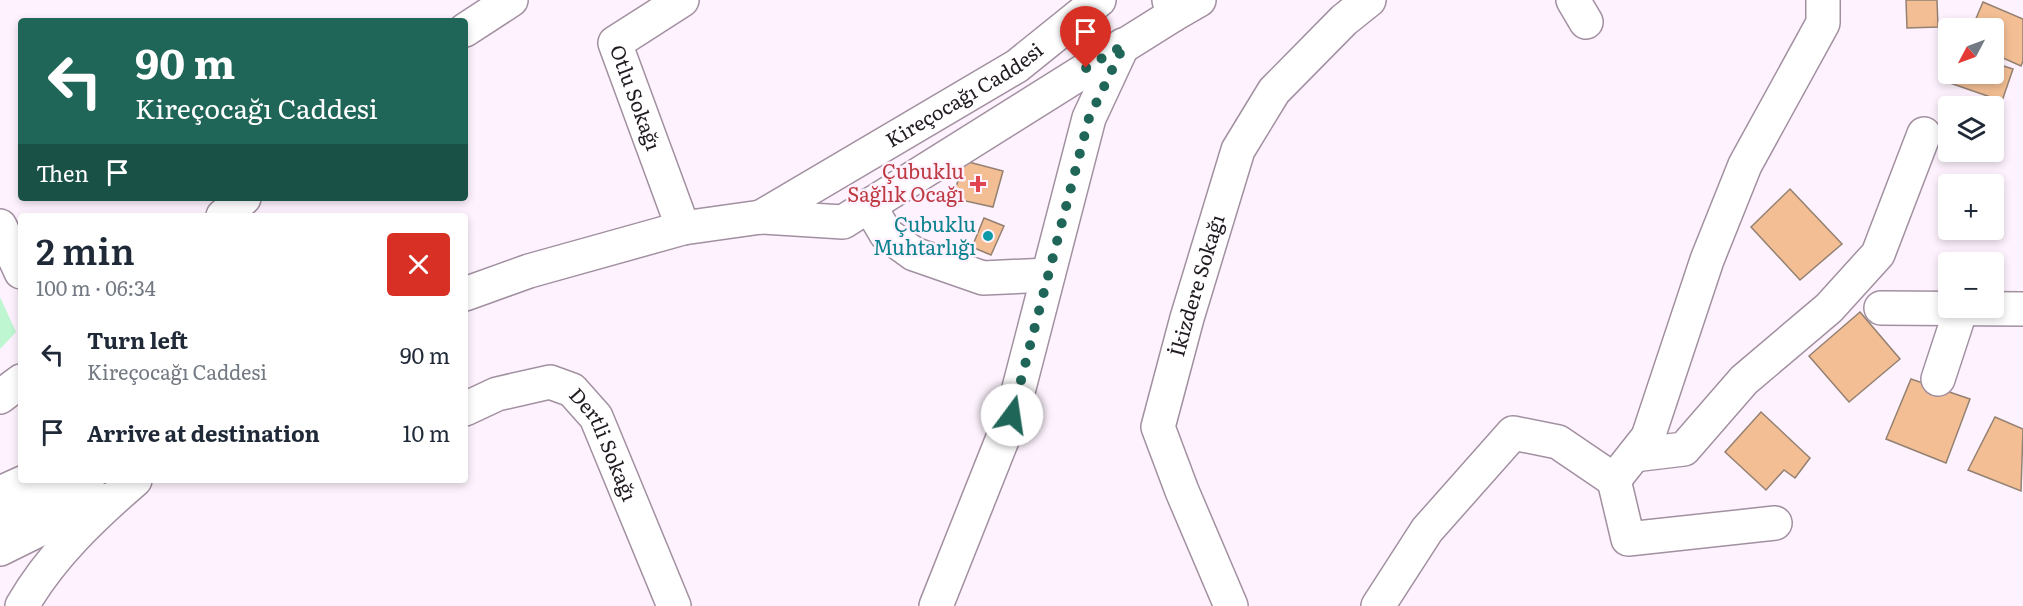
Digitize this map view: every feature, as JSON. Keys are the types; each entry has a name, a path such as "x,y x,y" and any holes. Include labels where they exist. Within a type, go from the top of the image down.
{"street":[{"path":"468,28 510,0"},
{"name":"Otlu Sokağı","path":"682,0 615,44 683,228"},
{"name":"Kireçocağı Caddesi","path":"761,217 1017,66 1099,0"},
{"name":"İkizdere Sokağı","path":"1231,606 1182,491 1158,427 1187,318 1238,150 1274,91 1344,20 1369,0"},
{"path":"1614,480 1648,437 1707,260 1745,165 1823,23 1823,0"},
{"name":"Kireçocağı Caddesi","path":"468,293 529,271 683,228 761,217 843,222 1124,45 1180,5"},
{"path":"936,606 1012,415 1089,118 1124,45"},
{"path":"1634,455 1684,449 1744,380 1829,308 1878,254 1924,134"},
{"path":"226,213 240,201"},
{"path":"869,205 886,234 914,254 983,278 1048,275"},
{"path":"0,226 18,265"},
{"path":"1881,308 1938,309"},
{"path":"2004,309 2023,309"},
{"path":"1938,379 1958,318"},
{"name":"Dertli Sokağı","path":"468,408 497,394 550,382 572,390 596,417 674,606"},
{"path":"0,397 18,383"},
{"path":"1378,606 1427,530 1513,433 1558,442 1614,480 1628,539 1775,523"},
{"path":"0,493 22,483"},
{"path":"0,524 77,483"},
{"path":"0,549 79,510 120,483"},
{"path":"22,606 30,592 90,519 132,483"}],"green space":[{"path":"0,297 16,332 0,349"}],"building":[{"path":"1906,0 1937,0 1938,27 1907,28"},
{"path":"1983,2 2023,19 2021,66 2004,58 2004,18 1976,18"},
{"path":"2004,66 2013,69 2004,96 1988,96 1953,84 2004,84"},
{"name":"Çubuklu Sağlık Ocağı","path":"965,161 1003,171 993,207 952,198"},
{"path":"1790,189 1842,244 1800,280 1751,227"},
{"name":"Çubuklu Muhtarlığı","path":"984,218 1004,226 991,255 972,247"},
{"path":"1860,312 1900,359 1849,402 1809,356"},
{"path":"1911,379 1970,399 1946,463 1886,439"},
{"path":"1761,412 1810,458 1795,478 1784,470 1766,490 1725,452"},
{"path":"1995,417 2023,429 2021,491 1968,470"}],"place":[{"name":"Çubuklu Sağlık Ocağı","path":"978,184"},
{"name":"Çubuklu Muhtarlığı","path":"988,236"}],"route":[{"path":"1012,415 1089,118 1124,45 1086,68"}]}
